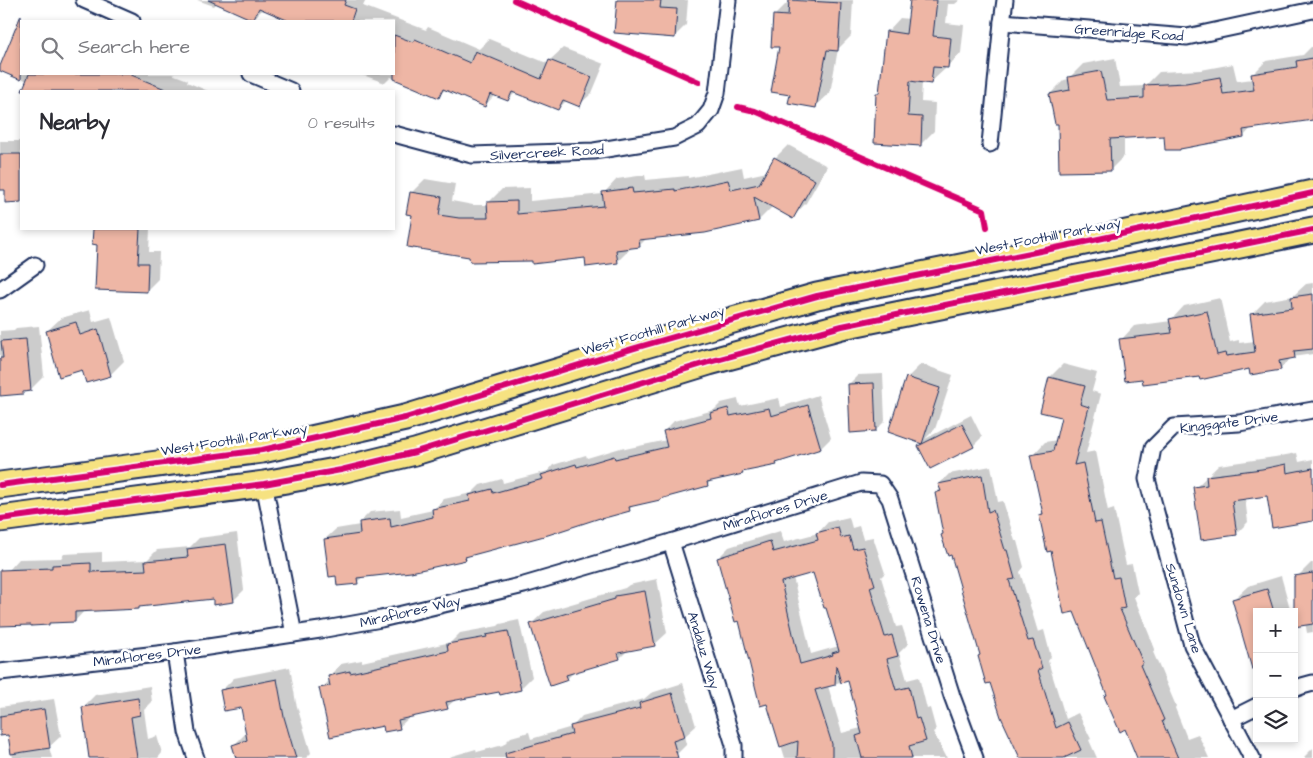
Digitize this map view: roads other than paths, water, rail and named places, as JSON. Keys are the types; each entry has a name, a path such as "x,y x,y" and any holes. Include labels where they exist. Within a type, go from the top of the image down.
{"main road":[{"name":"West Foothill Parkway","path":"0,485 262,450 395,420 817,296 1313,193"},
{"path":"0,519 264,484 341,470 415,452 709,362 842,326 1313,230"}],"street":[{"path":"84,0 130,20"},
{"name":"Silvercreek Road","path":"395,134 472,155 594,151 674,138 698,126 711,110 716,93 728,0"},
{"path":"990,144 1005,0"},
{"name":"Greenridge Road","path":"1002,22 1187,37 1313,10"},
{"path":"253,75 289,90"},
{"path":"0,290 35,264"},
{"name":"Kingsgate Drive","path":"1152,448 1174,427 1239,422 1313,410"},
{"name":"Sundown Lane","path":"1152,448 1147,479 1192,645 1252,758"},
{"name":"Miraflores Drive","path":"671,542 861,483 880,484"},
{"path":"264,484 294,634"},
{"name":"Rowena Drive","path":"880,484 890,499 952,696 975,758"},
{"name":"Miraflores Way","path":"294,634 381,619 524,585 671,542"},
{"name":"Andaluz Way","path":"671,542 734,746 734,758"},
{"name":"Miraflores Drive","path":"0,672 175,652 294,634"},
{"path":"175,652 187,732 196,758"},
{"path":"1298,688 1313,683"},
{"path":"1230,718 1253,708"}]}
